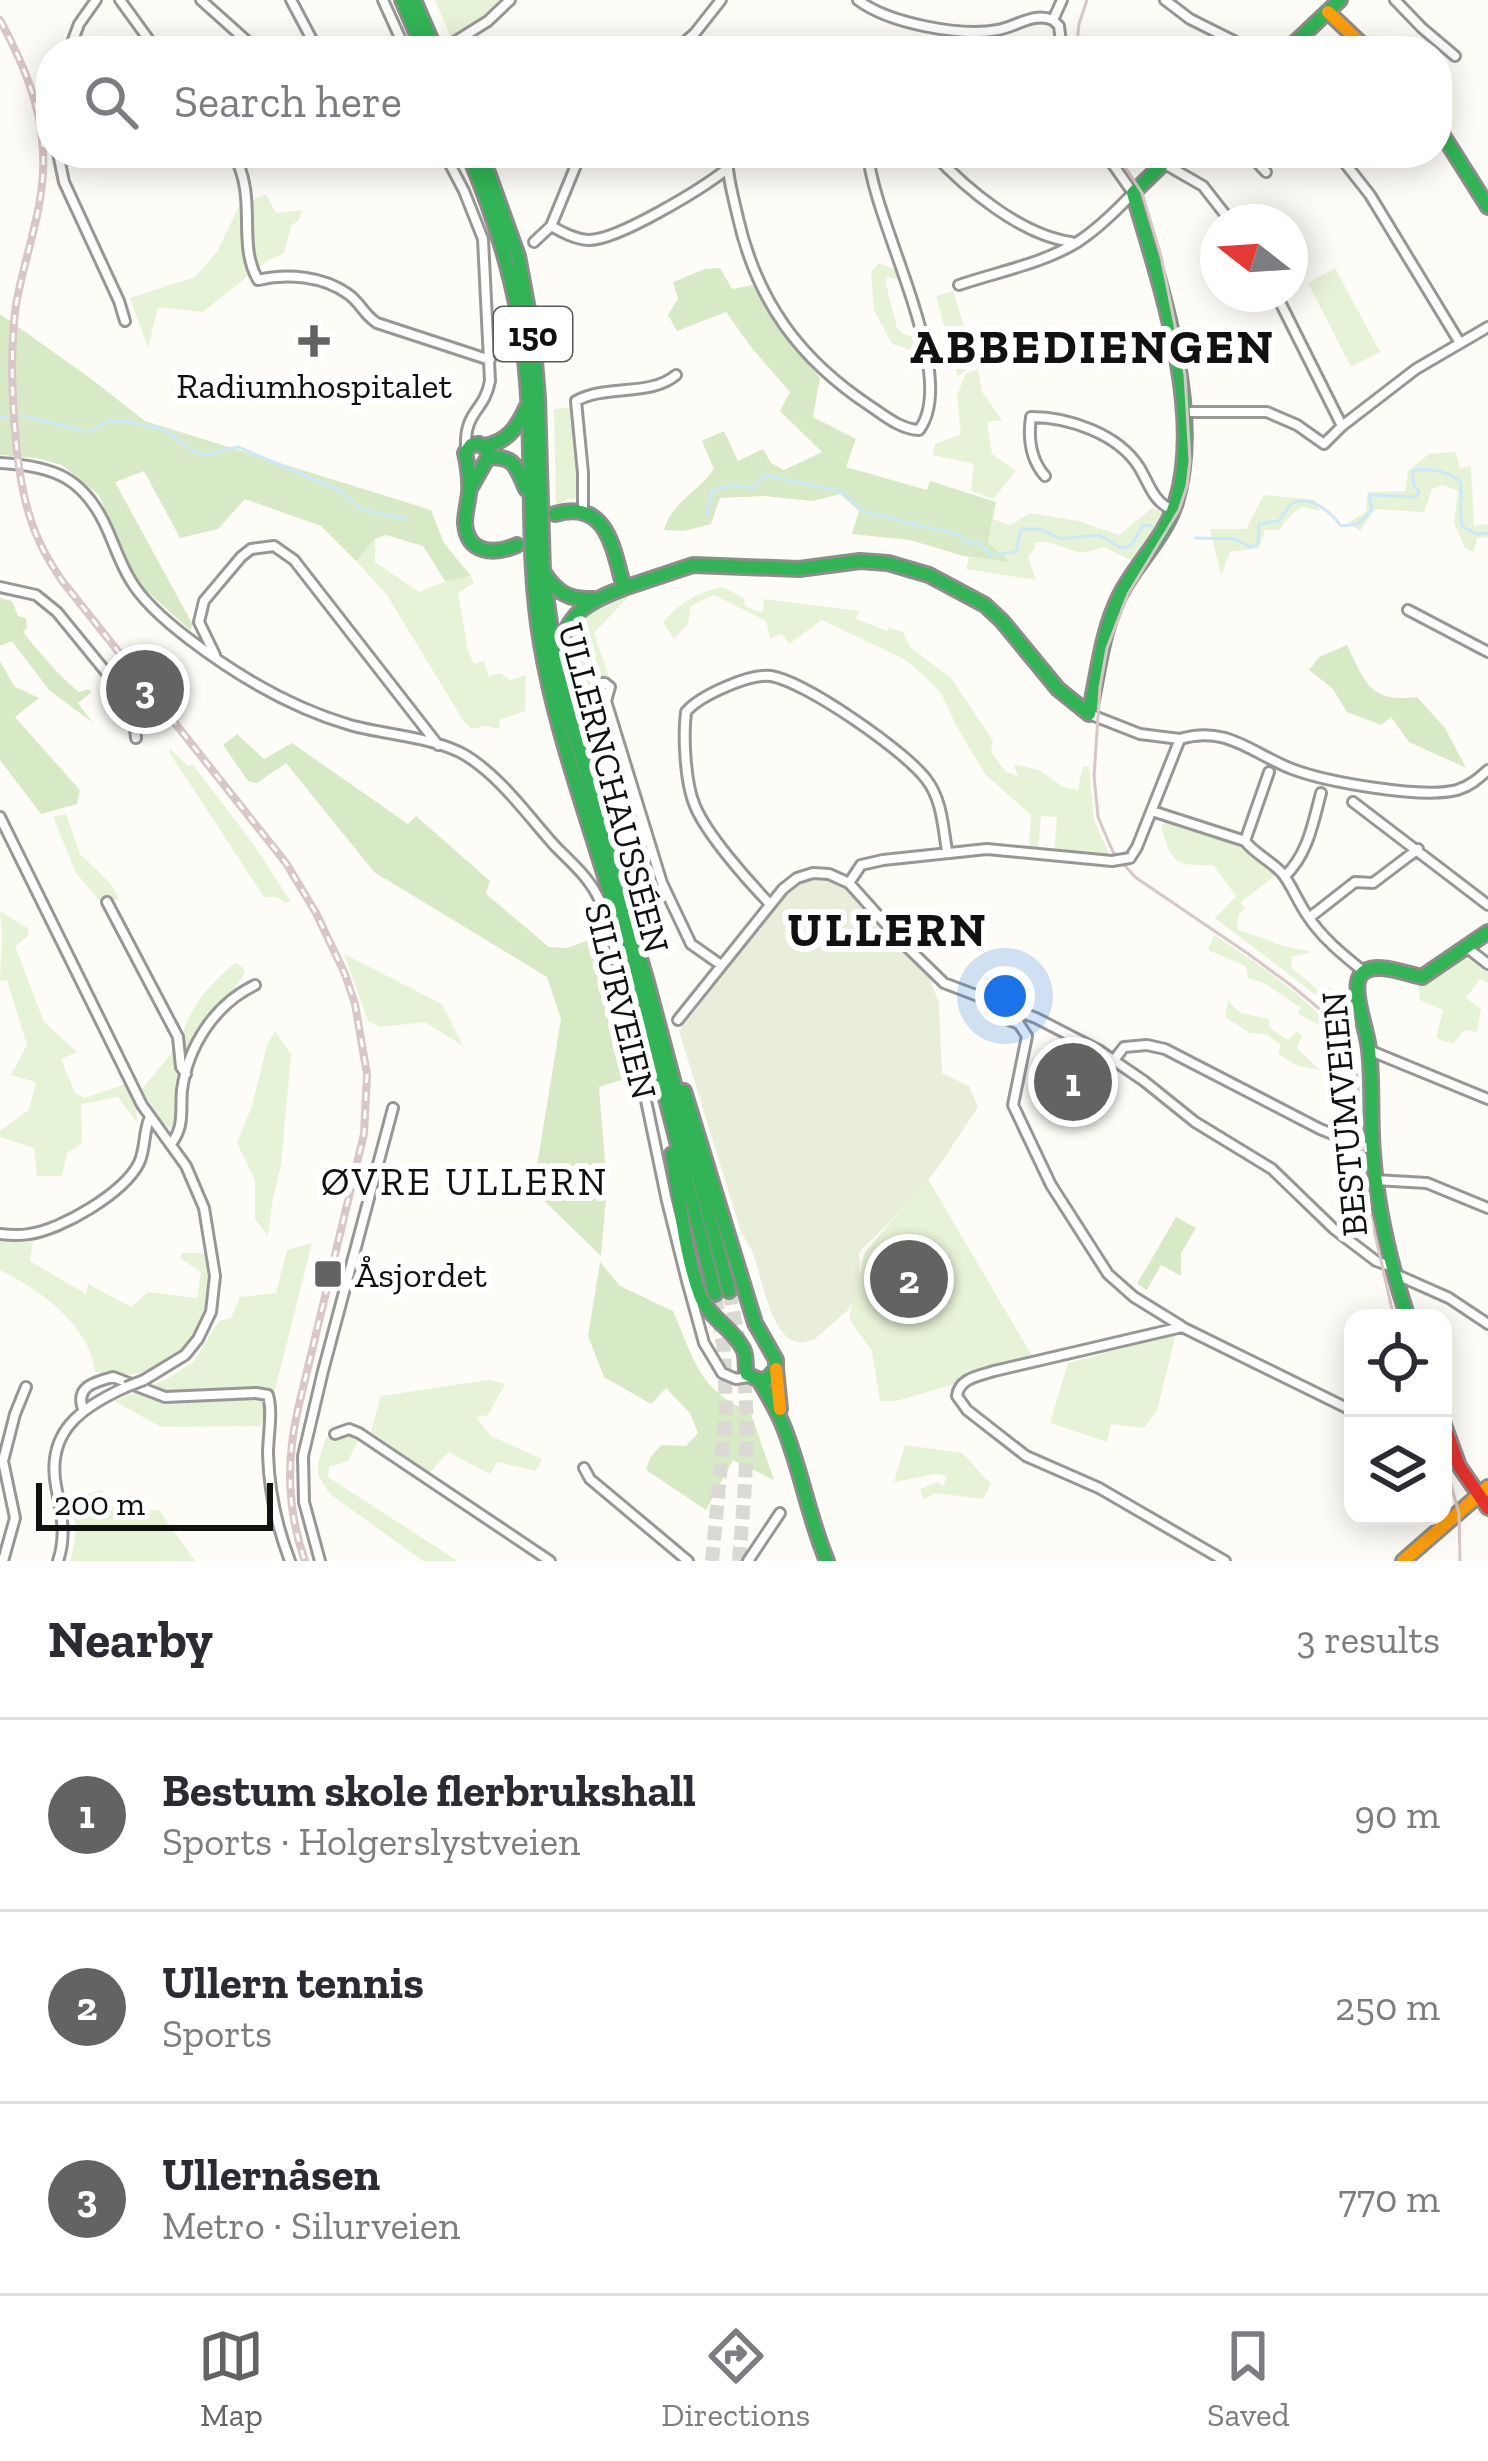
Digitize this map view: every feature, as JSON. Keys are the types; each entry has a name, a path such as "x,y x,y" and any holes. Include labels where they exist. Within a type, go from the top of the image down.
{"main road":[{"path":"402,0 418,36"},
{"path":"414,0 433,36"},
{"path":"1303,36 1340,0"},
{"path":"1328,13 1353,36"},
{"path":"1452,150 1488,207"},
{"name":"ULLERNCHAUSSÉEN","path":"476,168 507,256 520,323 537,617 548,683 722,1293 652,1001 554,661 542,570 539,409 532,327 518,256 487,168"},
{"path":"542,570 554,589 580,600 700,564 799,569 860,561 908,569 949,584 985,605 1058,689 1090,714 1101,646 1118,601 1173,510 1184,474 1185,443 1172,338 1133,193 1159,168"},
{"name":"150","path":"517,545 496,553 475,545 466,528 477,455 508,437 527,403"},
{"path":"477,455 514,462 529,500"},
{"path":"555,514 570,508 596,517 624,588"},
{"path":"554,661 568,620 593,599"},
{"name":"BESTUMVEIEN","path":"1405,1309 1392,1270 1375,1180 1369,1051 1357,987 1363,971 1379,968 1422,977 1488,932"},
{"path":"652,1001 755,1324 776,1360 782,1422 820,1526 825,1554"},
{"path":"664,1094 677,1193 696,1284 707,1310 736,1338 739,1362 782,1422"},
{"path":"739,1362 754,1349 768,1349"},
{"path":"754,1379 771,1376 776,1369"},
{"path":"1452,1448 1456,1460 1484,1491 1488,1508"},
{"path":"1452,1512 1484,1491"},
{"path":"1403,1561 1437,1525"}],"street":[{"path":"75,36 96,0"},
{"path":"120,0 146,36"},
{"path":"201,0 241,36"},
{"path":"291,0 310,36"},
{"path":"383,0 399,36"},
{"path":"463,36 510,0"},
{"path":"691,36 722,0"},
{"path":"858,0 880,13 962,32 996,30 1038,16 1053,20 1060,36"},
{"path":"1053,20 1062,0"},
{"path":"1165,0 1224,36"},
{"path":"1395,0 1431,36"},
{"path":"61,168 124,321"},
{"path":"240,168 246,182 249,256 258,280 292,275 336,287 377,322 490,360"},
{"path":"453,168 482,233 490,360 488,393 468,424 477,455"},
{"path":"534,242 551,226 575,168"},
{"path":"551,226 575,238 603,238 707,185 727,169 746,252 762,290 788,331 839,386 901,427 919,430 931,397 920,320 880,207 871,168"},
{"path":"947,168 1027,227 1057,240 1078,242"},
{"path":"959,285 1078,242 1133,193 1116,168"},
{"path":"1181,168 1217,204"},
{"path":"1262,168 1266,172"},
{"path":"1352,168 1461,343"},
{"path":"1285,312 1342,425"},
{"path":"1181,412 1267,412 1298,424 1324,444 1416,369 1488,328"},
{"path":"583,509 576,400 589,394 664,385 676,375"},
{"path":"1045,476 1033,457 1031,417 1061,419 1117,445 1133,458 1160,505 1173,510"},
{"name":"SILURVEIEN","path":"0,464 44,468 82,490 98,508 139,592 178,631 219,661 312,711 466,756 504,789 586,879 604,908 672,1221 700,1334 716,1362"},
{"path":"219,661 201,628 204,601 241,556 250,549 274,546 294,560 440,746"},
{"path":"0,587 36,595 56,612 128,699 136,738"},
{"path":"1408,610 1488,652"},
{"path":"770,904 701,819 690,791 686,712 700,700 751,677 767,675 802,687 845,712 923,775 940,808 947,851"},
{"path":"606,701 662,884 692,944 721,965"},
{"path":"1090,714 1140,734 1180,739 1222,735 1300,772 1385,788 1453,791 1488,770"},
{"path":"849,883 861,865 947,851 987,848 1112,861 1130,858 1180,739"},
{"path":"1244,841 1269,772"},
{"path":"1285,876 1305,848 1322,793"},
{"path":"1353,802 1488,905"},
{"path":"1152,811 1244,841 1285,876 1319,931 1363,971"},
{"path":"0,817 150,1117 192,1178 204,1208 215,1276 208,1321 193,1346 176,1362 82,1409 64,1433 54,1468 64,1532 58,1561"},
{"path":"1309,918 1355,883 1373,883 1418,849"},
{"path":"678,1020 770,904 797,878 829,874 849,883 944,983 1062,1030 1114,1060 1195,1122 1272,1169 1334,1229 1377,1262 1449,1298 1488,1324"},
{"path":"107,902 178,1037 186,1074"},
{"path":"1466,947 1488,964"},
{"path":"171,1144 182,1124 186,1074 202,1034 227,1002 255,986"},
{"path":"998,1004 999,1016 1019,1024 1027,1036 1013,1105 1051,1185 1111,1277 1182,1327 1344,1407"},
{"path":"1114,1060 1124,1047 1165,1049 1320,1130 1372,1150"},
{"path":"1369,1051 1488,1099"},
{"path":"320,1561 304,1502 303,1456 393,1108"},
{"path":"0,1234 43,1231 111,1192 138,1164 150,1117"},
{"path":"1375,1180 1427,1183 1488,1208"},
{"path":"1182,1327 994,1371 968,1379 956,1392 967,1410 1026,1456 1099,1488 1225,1561"},
{"path":"739,1362 716,1362 731,1378 754,1379"},
{"path":"82,1409 80,1396 85,1388 116,1377 165,1397 266,1394 271,1403 268,1457 273,1498 290,1561"},
{"path":"3,1561 15,1519 3,1461 26,1387"},
{"path":"335,1434 349,1429 359,1432 550,1561"},
{"path":"584,1468 590,1479 688,1561"},
{"path":"748,1561 780,1513"}],"green space":[{"path":"435,0 507,0 492,23 475,36 450,36"},
{"path":"266,194 276,213 302,210 291,226 284,253 203,312 158,307 148,348 130,298 195,277 217,252 239,206"},
{"path":"879,263 898,271 903,280 886,277 886,284 897,328 915,338 917,352 892,344 874,310 871,272"},
{"path":"720,268 732,289 753,285 781,332 820,378 813,417 856,439 846,467 927,490 930,481 996,502 988,543 1010,562 964,556 910,540 852,534 859,511 840,494 813,501 720,498 711,524 664,530 673,512 714,469 702,441 724,431 738,461 763,449 771,463 784,470 822,452 780,411 790,392 726,312 677,331 668,315 678,299 673,282"},
{"path":"1335,268 1380,352 1351,367 1308,283"},
{"path":"953,291 975,361 958,377 936,296"},
{"path":"0,314 145,421 431,510 444,543 471,576 445,581 423,546 386,535 375,539 356,561 321,526 245,499 218,529 180,538 144,471 115,482 193,625 190,630 139,584 99,495 62,465 0,455"},
{"path":"978,369 982,392 1002,420 987,422 992,454 1016,471 993,499 971,491 974,464 933,455 935,444 961,434 957,396 965,374"},
{"path":"573,407 580,498 556,505 554,409"},
{"path":"1456,452 1460,468 1471,466 1474,526 1488,524 1488,537 1477,538 1474,552 1465,548 1454,523 1458,491 1443,485 1432,489 1424,512 1375,509 1360,531 1348,523 1366,512 1368,492 1405,491 1408,471 1429,454"},
{"path":"1264,495 1315,500 1320,511 1302,507 1279,530 1265,530 1259,548 1230,552 1221,575 1210,529 1246,529"},
{"path":"1152,508 1162,513 1161,522 1134,562 1104,547 1084,552 1041,542 1034,543 1028,557 1036,580 966,569 969,557 1008,561 988,543 993,519 1010,525 1030,513 1079,521 1119,535"},
{"path":"375,539 375,562 419,592 471,576 474,583 458,593 468,651 474,664 484,661 488,676 500,673 510,680 526,675 525,711 499,720 500,729 472,729 464,722 387,595 356,561"},
{"path":"723,587 744,598 745,606 762,613 764,599 859,611 856,619 903,632 910,647 951,678 993,741 991,752 1005,771 1018,777 1014,764 1039,770 1063,787 1078,790 1083,766 1089,767 1094,820 1110,856 1054,850 1057,817 1041,816 1038,849 1029,847 1031,815 985,774 941,693 904,659 822,620 789,644 782,634 770,638 766,621 714,595 691,606 688,624 674,639 663,622 690,599"},
{"path":"630,595 594,633 609,677 573,692 569,653 574,627 593,610"},
{"path":"0,598 12,601 18,616 26,618 23,632 56,671 79,692 92,692 78,703 93,723 49,690 12,641 0,646"},
{"path":"1347,645 1364,679 1379,693 1417,697 1445,728 1466,768 1409,742 1391,717 1381,725 1347,712 1332,688 1309,670 1319,657"},
{"path":"0,661 14,686 39,698 15,717 80,790 77,804 41,814 0,760"},
{"path":"237,734 264,759 292,743 408,824 416,816 490,881 486,894 549,947 567,948 595,938 613,1048 625,1079 599,1087 607,1187 601,1256 533,1190 561,1019 547,977 374,872 286,763 257,783 248,781 223,745"},
{"path":"170,749 197,770 291,902 264,897"},
{"path":"66,814 80,854 111,884 119,899 100,901 76,873 53,817"},
{"path":"1165,820 1235,840 1277,874 1241,902 1245,909 1239,914 1237,929 1312,952 1291,957 1292,968 1319,991 1330,987 1337,997 1334,1002 1356,1025 1353,1031 1330,1006 1215,918 1236,896 1213,865 1190,865 1172,856 1161,828"},
{"path":"814,879 849,890 878,928 929,977 939,1003 942,1073 969,1086 978,1107 937,1169 859,1253 860,1292 848,1310 816,1338 801,1342 789,1338 772,1312 741,1232 679,1031 789,892"},
{"path":"0,911 29,929 15,946 44,1022 77,1052 61,1059 75,1093 84,1098 126,1084 135,1105 138,1124 118,1097 83,1104 82,1143 67,1153 62,1176 37,1176 34,1148 0,1137 0,1131 29,1110 36,1082 11,1075 27,1045 7,980 0,981"},
{"path":"1214,935 1295,993 1338,1035 1298,1014 1301,1008 1264,983 1248,978 1246,966 1208,950"},
{"path":"1469,952 1488,967 1488,983 1480,979 1466,998 1481,1009 1477,1032 1464,1030 1453,1044 1436,1038 1443,1010 1420,1000 1418,985"},
{"path":"344,954 442,1004 463,1046 425,1022 380,1027 368,1021"},
{"path":"235,963 245,973 205,1022 189,1056 181,1040 189,1018 209,988"},
{"path":"1228,1001 1241,1013 1269,1019 1270,1028 1288,1040 1296,1032 1302,1035 1297,1048 1320,1070 1298,1066 1278,1054 1281,1045 1266,1034 1250,1033 1225,1017"},
{"path":"275,1031 291,1054 281,1165 268,1236 255,1219 255,1180 237,1143"},
{"path":"178,1045 180,1079 173,1128 169,1128 142,1089"},
{"path":"928,1179 1035,1361 896,1401 880,1401 872,1351 850,1314 865,1252"},
{"path":"1176,1217 1196,1228 1181,1253 1181,1276 1161,1265 1147,1290 1137,1284"},
{"path":"906,1231 949,1305 913,1326 869,1253"},
{"path":"0,1241 33,1241 30,1261 86,1294 88,1284 131,1307 148,1292 197,1298 201,1272 180,1258 182,1253 202,1253 209,1258 212,1276 206,1312 188,1342 160,1365 132,1374 95,1372 84,1339 61,1311 0,1270"},
{"path":"312,1243 276,1386 260,1426 161,1427 114,1401 167,1379 194,1361 219,1321 231,1318 240,1297 276,1293 287,1250"},
{"path":"600,1262 620,1286 673,1311 708,1383 750,1411 774,1480 733,1460 706,1510 646,1470 661,1445 686,1446 698,1433 690,1413 666,1388 651,1404 604,1377 588,1336"},
{"path":"1176,1334 1157,1411 1144,1428 1111,1424 1107,1442 1050,1423 1068,1363"},
{"path":"489,1380 505,1384 488,1415 476,1417 491,1436 542,1459 536,1471 497,1462 490,1474 448,1452 430,1473 371,1431 381,1396"},
{"path":"326,1437 360,1437 348,1461 329,1467 328,1477 458,1561 423,1561 330,1494 318,1475"},
{"path":"905,1445 962,1453 991,1484 983,1499 936,1493 923,1499 920,1489 938,1482 943,1486 947,1476 894,1482"},
{"path":"102,1490 104,1501 119,1511 159,1510 195,1561 71,1561 76,1530 71,1498"}],"waterway":[{"path":"0,417 25,416 84,431 106,422 126,421 163,429 206,455 238,447 337,489 362,510 408,519"},
{"path":"1195,538 1235,539 1250,547 1258,544 1259,524 1279,521 1300,501 1320,506 1341,526 1358,524 1372,510 1369,496 1416,497 1419,491 1412,473 1421,469 1460,481 1463,527 1488,533"},
{"path":"707,516 712,490 734,485 753,488 765,475 842,492 864,512 957,534 970,544 978,542 991,555 1016,552 1021,529 1040,529 1061,539 1099,535 1121,548 1131,546 1143,525 1152,526"}],"tunnel":[{"path":"729,1291 740,1347"},
{"path":"712,1561 726,1411 724,1351 715,1294"},
{"path":"739,1561 747,1441 743,1369"}],"tram line":[{"path":"1078,36 1087,0"},
{"path":"1126,168 1142,193 1161,256 1185,375 1190,461 1179,510 1128,594 1107,648 1094,776 1098,817 1113,852 1135,877 1292,986 1322,1011 1342,1037 1357,1076 1367,1199 1392,1309"},
{"path":"1452,1489 1459,1513 1460,1561"}],"railway":[{"path":"0,20 36,106"},
{"path":"43,168 16,305 12,353 16,441 33,526 63,582 286,863 316,913 355,1004 367,1074 364,1134 292,1448 292,1504 305,1561"}],"traffic: fast":[{"path":"402,0 418,36"},
{"path":"414,0 430,36"},
{"path":"1302,36 1340,0"},
{"path":"1452,150 1488,207"},
{"path":"474,168 499,236 520,322 529,414 533,579 547,678 641,1003 715,1294"},
{"path":"486,168 518,256 533,336 543,573 557,673 647,982 729,1291"},
{"path":"624,588 693,565 799,569 860,561 888,563 929,575 985,605 1058,689 1089,714 1113,611 1171,515 1183,466 1185,428 1175,346 1133,193 1159,168"},
{"path":"484,446 510,433 526,408"},
{"path":"488,457 487,449 479,444 465,453 467,533 483,549 517,545"},
{"path":"471,487 488,457 513,464 526,489"},
{"path":"555,514 573,511 597,521 611,543 624,588 580,612 566,629 556,656"},
{"path":"544,573 564,594 593,599"},
{"path":"1405,1309 1378,1195 1369,1050 1358,983 1372,969 1422,977 1488,932"},
{"path":"672,1154 686,1243 700,1295 742,1347 747,1374 767,1379 776,1369 776,1360 755,1323 684,1091"},
{"path":"759,1380 789,1440 827,1561"}],"traffic: slow":[{"path":"1328,12 1353,36"},
{"path":"776,1369 780,1409"},
{"path":"1403,1561 1488,1487"}],"traffic: jam":[{"path":"1452,1447 1459,1466 1488,1508"}],"place":[{"name":"Radiumhospitalet","path":"314,341"},
{"name":"Ullernåsen","path":"145,689"},
{"name":"Bestum skole flerbrukshall","path":"1073,1082"},
{"name":"Åsjordet","path":"328,1274"},
{"name":"Ullern tennis","path":"909,1279"}],"district":[{"name":"ABBEDIENGEN","path":"1093,346"},
{"name":"ULLERN","path":"888,929"},
{"name":"ØVRE ULLERN","path":"465,1181"}]}
